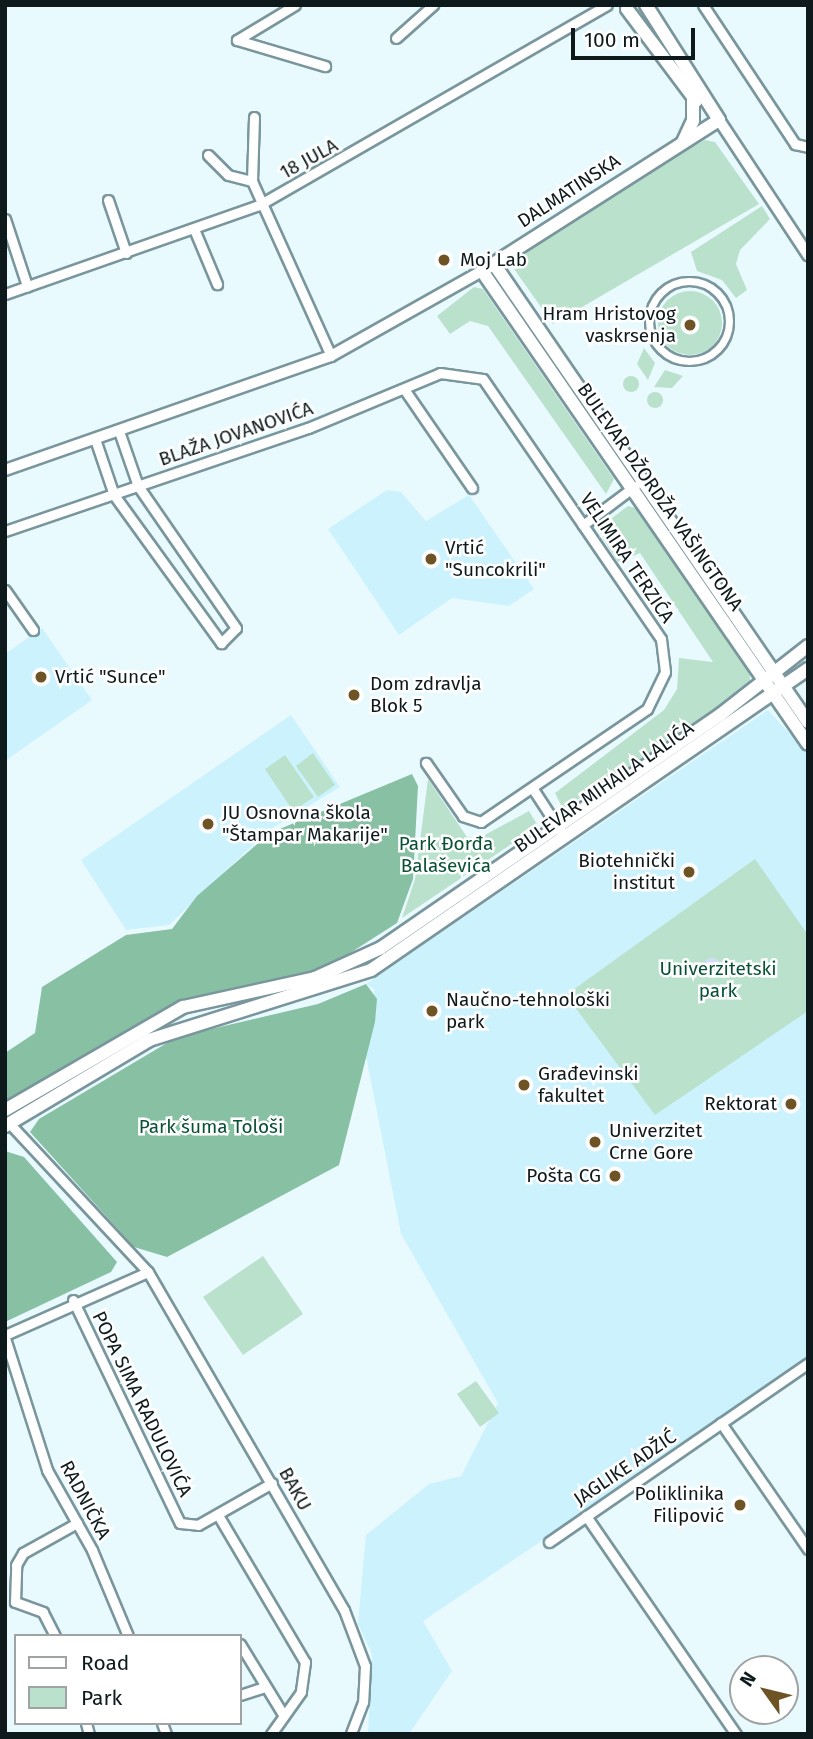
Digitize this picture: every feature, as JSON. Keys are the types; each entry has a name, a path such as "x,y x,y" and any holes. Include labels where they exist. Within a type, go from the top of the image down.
{"main road":[{"path":"646,5 719,126"},
{"path":"628,6 693,96 719,126"},
{"path":"681,145 693,121 693,96"},
{"name":"DALMATINSKA","path":"482,271 681,145 719,126"},
{"name":"BULEVAR DŽORDŽA VAŠINGTONA","path":"494,264 642,481 767,675"},
{"name":"BULEVAR DŽORDŽA VAŠINGTONA","path":"482,271 630,489 777,689 808,744"},
{"name":"BULEVAR MIHAILA LALIĆA","path":"5,1110 183,1007 315,978 364,958 720,715 767,675 808,646"},
{"name":"BULEVAR MIHAILA LALIĆA","path":"7,1123 149,1040 371,970 566,839 808,669"},
{"name":"BULEVAR DŽORDŽA VAŠINGTONA","path":"777,689 808,722"}],"street":[{"path":"295,5 236,40 325,66"},
{"path":"396,38 433,5"},
{"name":"18 JULA","path":"5,294 259,205 607,5"},
{"path":"703,5 795,144 808,147"},
{"path":"254,117 253,181 259,205 331,356"},
{"path":"719,126 807,251"},
{"path":"208,155 228,175 253,181"},
{"path":"108,200 126,253"},
{"path":"5,219 27,286"},
{"path":"194,229 218,284"},
{"name":"DALMATINSKA","path":"5,470 331,356 482,271"},
{"path":"688,282 713,290 729,321 719,348 696,361 667,354 650,324 657,298 688,282"},
{"name":"BLAŽA JOVANOVIĆA","path":"5,531 114,495 449,370 476,376"},
{"name":"VELIMIRA TERZIĆA","path":"426,763 470,821 490,818 647,709 663,681 661,639 511,414 476,376"},
{"path":"404,389 472,488"},
{"path":"95,439 114,495 221,643 236,628 138,486 119,431"},
{"path":"583,524 642,481"},
{"path":"5,590 33,630"},
{"path":"533,789 566,839"},
{"name":"BAKU","path":"7,1123 148,1272 271,1483 363,1649 365,1695 352,1734"},
{"path":"5,1336 73,1300 148,1272"},
{"name":"POPA SIMA RADULOVIĆA","path":"73,1300 180,1523 192,1527 218,1515 271,1483"},
{"name":"RADNIČKA","path":"5,1336 47,1470 77,1523 127,1634"},
{"name":"JAGLIKE ADŽIĆ","path":"549,1542 808,1363"},
{"path":"721,1423 808,1549"},
{"path":"218,1515 304,1662 301,1692 271,1734"},
{"path":"586,1516 736,1734"},
{"path":"54,1634 46,1614 15,1602 16,1565 23,1553 77,1523"},
{"path":"242,1652 262,1688 284,1716"},
{"path":"242,1694 262,1688"}],"shaded area":[{"name":"Vrtić \"Suncokrili\"","path":"387,490 401,492 426,521 469,495 534,589 509,606 452,598 399,635 328,529"},
{"name":"Vrtić \"Sunce\"","path":"42,628 92,700 5,761 5,654"},
{"name":"Univerzitet Crne Gore","path":"768,710 808,754 808,1361 423,1621 452,1671 409,1734 368,1734 372,1654 358,1624 366,1535 429,1484 461,1476 498,1403 401,1234 365,1051 375,1022 374,989 366,984"},
{"name":"JU Osnovna škola \"Štampar Makarije\"","path":"291,715 340,787 269,830 169,925 126,930 81,860"},
{"path":"709,958 715,958 720,966 718,972 709,974 704,969 704,963"}],"green space":[{"path":"705,140 715,142 759,204 553,324 514,269 515,261 616,188"},
{"path":"762,206 770,219 740,250 736,264 747,290 736,298 722,280 697,271 691,252"},
{"path":"474,287 483,289 614,479 606,494 488,326 470,321 450,334 437,316"},
{"path":"690,291 702,293 713,300 720,311 720,335 713,346 702,353 690,355 678,353 667,346 660,335 658,323 660,311 667,300 678,293"},
{"path":"644,348 655,363 648,380 637,364"},
{"path":"665,370 683,376 672,388 654,387"},
{"path":"631,376 637,378 637,390 631,392 625,390 623,384 625,378"},
{"path":"655,392 661,394 661,406 655,408 649,406 647,400 649,394"},
{"path":"628,506 639,509 750,669 750,680 744,693 563,809 555,793 664,710 677,689 679,658 713,662 640,553 618,562 603,539 600,527"},
{"path":"313,753 335,785 318,797 296,766"},
{"path":"285,755 314,797 293,811 265,769"},
{"path":"412,774 418,786 413,879 397,923 325,969 175,1008 14,1102 5,1098 5,1053 35,1033 42,987 126,935 172,929 197,896 270,833"},
{"name":"Park Đorđa Balaševića","path":"428,779 467,837 481,837 529,811 538,826 402,918 415,879"},
{"name":"Univerzitetski park","path":"755,859 808,935 808,1011 655,1115 566,995"},
{"name":"Park šuma Tološi","path":"366,984 377,999 375,1022 339,1165 167,1257 134,1247 30,1132 39,1119 177,1037 318,1004"},
{"path":"5,1151 24,1157 117,1262 111,1272 5,1322"},
{"path":"263,1256 303,1314 243,1355 203,1297"},
{"path":"476,1381 499,1413 480,1427 457,1394"}],"place":[{"name":"Moj Lab","path":"444,260"},
{"name":"Hram Hristovog vaskrsenja","path":"690,325"},
{"name":"Vrtić \"Suncokrili\"","path":"431,559"},
{"name":"Vrtić \"Sunce\"","path":"41,677"},
{"name":"Dom zdravlja Blok 5","path":"354,695"},
{"name":"JU Osnovna škola \"Štampar Makarije\"","path":"208,824"},
{"name":"Biotehnički institut","path":"689,872"},
{"name":"Naučno-tehnološki park","path":"432,1011"},
{"name":"Građevinski fakultet","path":"524,1085"},
{"name":"Rektorat","path":"791,1104"},
{"name":"Univerzitet Crne Gore","path":"595,1142"},
{"name":"Pošta CG","path":"615,1176"},
{"name":"Poliklinika Filipović","path":"740,1505"}]}
